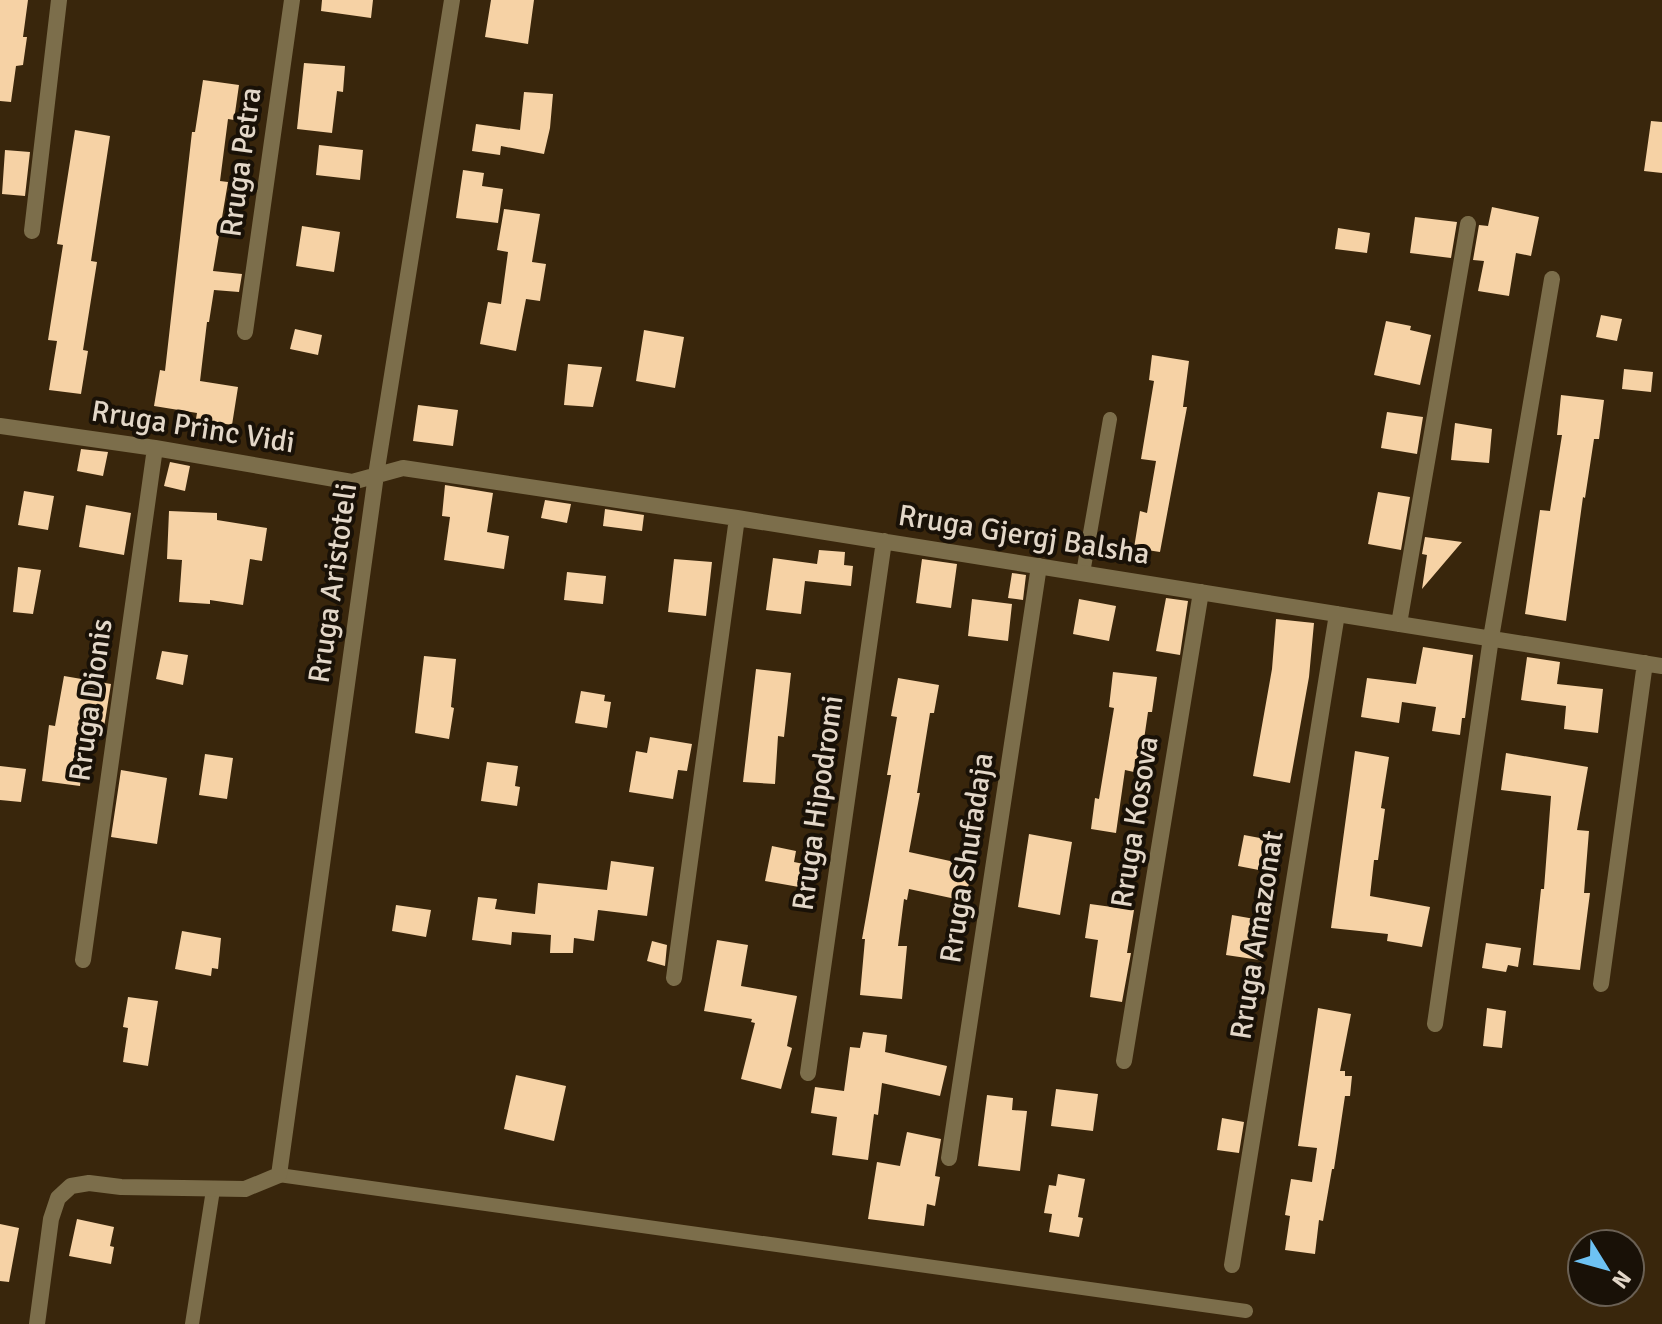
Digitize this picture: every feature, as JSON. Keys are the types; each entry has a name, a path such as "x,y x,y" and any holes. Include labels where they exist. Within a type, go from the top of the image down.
{"street":[{"path":"32,231 59,0"},
{"name":"Rruga Petra","path":"245,332 292,0"},
{"name":"Rruga Aristoteli","path":"279,1175 376,475 452,0"},
{"path":"1399,624 1468,224"},
{"path":"1435,1024 1491,638 1552,279"},
{"name":"Rruga Princ Vidi","path":"0,426 155,448 352,482 376,475"},
{"name":"Rruga Dionis","path":"83,960 155,448"},
{"name":"Rruga Gjergj Balsha","path":"376,475 403,468 1654,664"},
{"path":"674,978 737,518"},
{"name":"Rruga Hipodromi","path":"808,1073 884,541"},
{"name":"Rruga Shufadaja","path":"949,1158 1039,566"},
{"name":"Rruga Kosova","path":"1124,1061 1201,592"},
{"name":"Rruga Amazonat","path":"1232,1265 1337,614"},
{"path":"1601,984 1654,664"},
{"path":"37,1324 51,1219 58,1198 71,1186 89,1183 121,1187 245,1189 279,1175"}],"lane":[{"path":"1083,573 1110,419"},
{"path":"279,1175 1246,1311"},
{"path":"192,1324 213,1190"}],"building":[{"path":"0,0 28,0 23,65 16,66 11,102 0,101"},
{"path":"322,0 373,0 371,18 321,11"},
{"path":"491,0 534,0 528,44 485,37"},
{"path":"304,63 345,66 343,92 337,91 332,133 297,129"},
{"path":"203,80 239,85 234,120 228,119 220,181 228,182 213,271 242,274 239,292 214,290 200,381 238,387 232,425 196,419 197,413 154,406 160,370 165,371 192,132 195,132"},
{"path":"524,92 553,94 544,154 501,146 500,155 472,151 476,124 520,130"},
{"path":"1651,121 1662,122 1662,173 1644,171"},
{"path":"75,130 110,136 91,261 97,262 83,350 88,351 81,394 49,390 57,341 48,340 63,245 57,244"},
{"path":"319,145 363,150 360,180 316,175"},
{"path":"5,150 30,152 25,196 2,194"},
{"path":"463,170 484,173 482,186 503,189 498,223 456,218"},
{"path":"1492,207 1539,217 1531,256 1516,253 1509,296 1478,291 1484,261 1473,260 1479,225 1488,226"},
{"path":"504,209 540,214 532,262 546,264 540,301 526,299 516,351 480,344 488,302 501,304 508,252 497,250"},
{"path":"1415,217 1457,222 1451,258 1410,253"},
{"path":"302,226 340,232 334,272 296,266"},
{"path":"1338,228 1370,233 1367,253 1335,249"},
{"path":"1601,315 1622,319 1617,341 1596,337"},
{"path":"1386,321 1411,326 1410,330 1431,335 1420,385 1374,375"},
{"path":"295,329 322,335 318,355 290,349"},
{"path":"644,330 684,337 675,388 636,381"},
{"path":"1152,355 1189,361 1183,407 1187,407 1160,552 1134,548 1140,511 1147,513 1156,461 1141,459 1154,381 1149,380"},
{"path":"568,364 602,367 593,407 564,405"},
{"path":"1624,369 1653,372 1651,392 1622,389"},
{"path":"1561,395 1604,400 1599,439 1594,439 1583,497 1566,621 1525,614 1540,510 1550,511 1562,435 1557,435"},
{"path":"418,405 458,410 453,446 413,441"},
{"path":"1387,412 1423,417 1417,454 1381,448"},
{"path":"1455,423 1492,429 1489,463 1451,460"},
{"path":"81,449 108,452 103,476 77,471"},
{"path":"170,462 190,466 185,491 164,486"},
{"path":"445,485 493,493 487,532 509,536 504,569 444,560 450,517 442,516"},
{"path":"24,491 54,496 48,530 18,525"},
{"path":"1378,492 1410,497 1401,550 1368,544"},
{"path":"545,500 571,504 567,523 541,518"},
{"path":"86,505 131,513 124,555 79,547"},
{"path":"605,509 644,515 642,531 603,526"},
{"path":"169,511 217,513 217,520 267,528 262,561 250,559 243,605 210,600 210,604 179,602 182,560 167,559"},
{"path":"1425,537 1462,542 1422,589 1427,555 1422,554"},
{"path":"819,550 845,552 844,565 853,566 851,586 805,581 801,614 766,610 773,558 817,564"},
{"path":"674,559 712,562 706,616 668,612"},
{"path":"922,559 957,564 951,608 916,603"},
{"path":"18,567 41,570 33,614 13,612"},
{"path":"567,572 606,576 603,604 564,600"},
{"path":"1012,573 1026,575 1023,600 1008,598"},
{"path":"1166,598 1188,601 1180,655 1156,651"},
{"path":"972,599 1012,604 1008,641 968,636"},
{"path":"1079,599 1116,606 1109,641 1073,634"},
{"path":"1276,619 1314,623 1309,677 1290,783 1253,776 1272,669"},
{"path":"1423,647 1473,655 1460,735 1432,731 1436,707 1402,702 1399,723 1361,717 1367,678 1416,684"},
{"path":"162,651 188,655 183,685 156,679"},
{"path":"424,656 456,659 449,739 415,733"},
{"path":"1527,657 1560,662 1557,684 1603,689 1598,733 1564,729 1566,706 1521,700"},
{"path":"756,669 791,673 784,737 778,736 775,784 743,782"},
{"path":"1113,672 1157,677 1141,760 1135,759 1134,772 1125,770 1116,833 1091,829 1114,708 1109,707"},
{"path":"64,676 111,684 104,727 87,724 80,786 42,781 49,725 55,726"},
{"path":"898,678 939,685 934,713 930,713 909,852 973,866 965,901 909,889 907,900 904,899 898,946 907,946 902,999 860,995 865,939 862,939 891,775 887,775 897,717 891,716"},
{"path":"581,691 605,695 604,701 611,702 607,728 575,723"},
{"path":"650,737 692,744 687,771 678,770 673,799 629,792 636,751 647,753"},
{"path":"1355,751 1389,757 1381,808 1385,809 1370,896 1430,907 1422,947 1387,941 1388,934 1331,928"},
{"path":"1506,753 1588,767 1577,830 1589,831 1584,893 1590,893 1580,970 1533,965 1541,889 1544,889 1551,796 1501,790"},
{"path":"205,754 233,758 227,799 199,795"},
{"path":"487,762 518,766 515,786 520,787 517,806 481,801"},
{"path":"0,766 26,769 21,802 0,800"},
{"path":"121,770 167,778 157,844 111,837"},
{"path":"1029,834 1072,842 1060,915 1018,907"},
{"path":"1244,835 1282,842 1275,873 1238,866"},
{"path":"772,846 796,851 794,862 804,864 799,887 765,881"},
{"path":"611,861 654,867 647,916 598,910 594,941 574,938 573,953 550,953 551,935 512,932 511,945 472,940 478,897 497,899 495,909 535,914 538,883 607,890"},
{"path":"1090,904 1134,910 1127,953 1131,953 1122,1002 1090,997 1098,940 1085,938"},
{"path":"396,905 431,910 426,937 392,931"},
{"path":"1232,915 1266,921 1260,960 1226,955"},
{"path":"182,931 221,938 218,969 212,968 211,976 175,969"},
{"path":"717,940 748,945 741,986 797,996 787,1046 792,1048 781,1089 741,1079 755,1023 751,1022 752,1019 704,1011"},
{"path":"652,941 667,945 665,966 647,961"},
{"path":"1486,943 1521,948 1518,967 1508,965 1506,972 1482,968"},
{"path":"128,997 158,1001 148,1066 123,1062 128,1028 123,1027"},
{"path":"1318,1008 1351,1014 1340,1071 1345,1071 1345,1076 1352,1076 1350,1096 1345,1096 1323,1221 1319,1220 1315,1254 1285,1250 1290,1216 1285,1215 1291,1179 1312,1182 1317,1148 1298,1146"},
{"path":"1487,1008 1506,1011 1502,1048 1483,1046"},
{"path":"863,1032 887,1035 885,1052 947,1066 940,1096 882,1083 868,1160 832,1155 837,1117 811,1113 815,1087 844,1091 850,1047 860,1048"},
{"path":"516,1075 566,1086 554,1141 504,1129"},
{"path":"1056,1089 1098,1094 1093,1131 1051,1126"},
{"path":"987,1095 1013,1098 1012,1110 1027,1111 1020,1171 978,1166"},
{"path":"1222,1118 1244,1122 1239,1153 1217,1150"},
{"path":"907,1132 941,1139 935,1176 940,1177 935,1206 927,1204 924,1226 868,1219 877,1162 900,1166"},
{"path":"1058,1174 1085,1179 1078,1217 1083,1218 1079,1237 1049,1232 1052,1214 1044,1213 1049,1185 1056,1186"},
{"path":"77,1219 114,1227 110,1246 114,1247 111,1264 69,1256"},
{"path":"0,1224 19,1228 9,1282 0,1281"}]}
